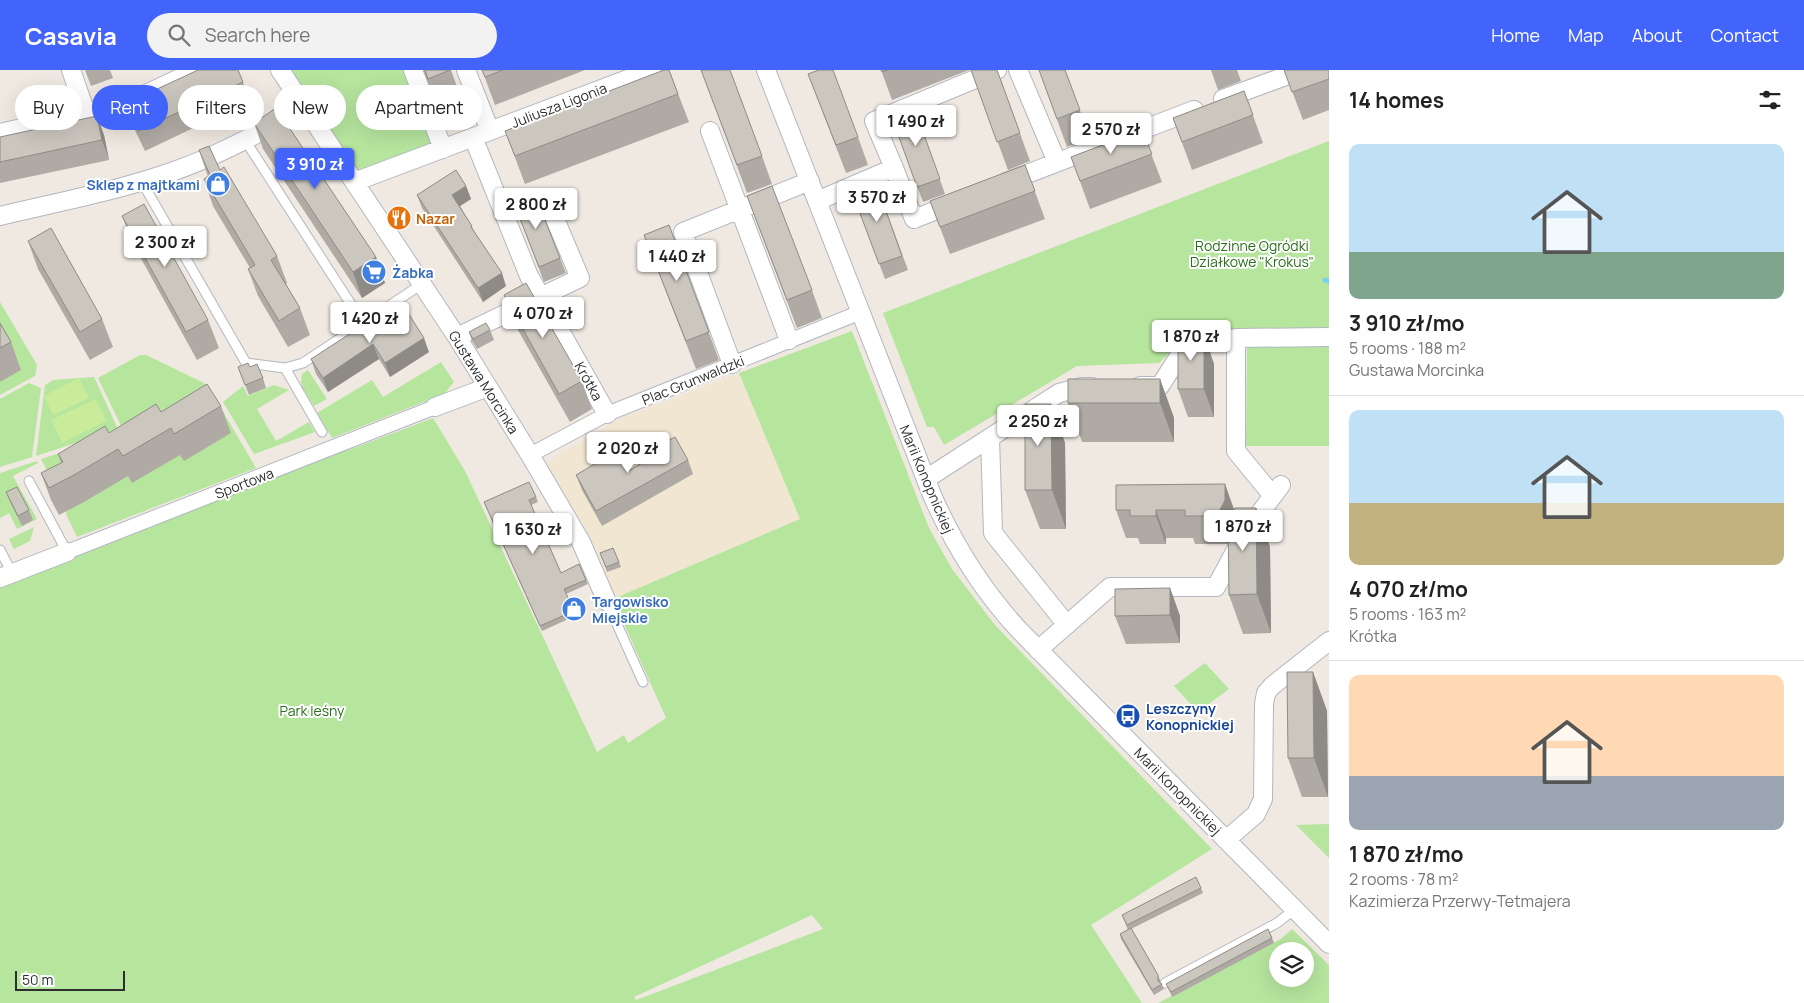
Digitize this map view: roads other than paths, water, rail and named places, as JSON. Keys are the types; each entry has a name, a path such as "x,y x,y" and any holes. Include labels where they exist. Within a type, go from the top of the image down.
{"street":[{"path":"71,70 86,113"},
{"path":"0,132 131,101 197,70"},
{"name":"Gustawa Morcinka","path":"280,70 290,85"},
{"path":"413,70 443,149"},
{"name":"Krótka","path":"467,70 482,134 529,276 608,414"},
{"name":"Juliusza Ligonia","path":"354,182 652,70"},
{"name":"Marii Konopnickiej","path":"766,70 943,521 974,574 1005,615 1038,650 1329,944"},
{"path":"976,194 914,219 874,121 997,70"},
{"path":"1018,70 1057,162"},
{"path":"994,187 1268,76 1302,70"},
{"path":"0,216 142,182 177,170 245,140 274,125"},
{"name":"Gustawa Morcinka","path":"320,130 457,338 530,455 581,542 608,602"},
{"path":"710,131 789,340"},
{"path":"818,201 894,168"},
{"path":"732,364 683,232 810,181"},
{"path":"457,338 580,278 550,207"},
{"name":"Plac Grunwaldzki","path":"530,455 608,414 861,312"},
{"path":"926,479 1059,394 1082,387 1160,386 1185,347 1236,338 1329,336"},
{"path":"1038,650 1110,587 1216,587 1245,533 1277,490 1236,451 1236,338"},
{"name":"Sportowa","path":"6,576 488,387"},
{"path":"990,438 993,533 1067,625"},
{"path":"1226,840 1256,814 1263,798 1264,704 1266,693 1272,686 1329,642"}],"lane":[{"path":"245,140 363,322"},
{"path":"142,182 246,363 285,368 303,362 422,284"},
{"path":"285,368 322,432"},
{"path":"29,481 67,552"},
{"path":"0,550 6,576"},
{"path":"608,602 643,682"},
{"path":"1165,983 1277,924 1295,909"}],"waterway":[{"path":"1325,280 1329,281"}],"place":[{"name":"Sklep z majtkami","path":"218,184"},
{"name":"Nazar","path":"399,218"},
{"name":"Żabka","path":"374,272"},
{"name":"Targowisko Miejskie","path":"574,609"},
{"name":"Leszczyny Konopnickiej","path":"1128,716"}],"park label":[{"name":"Rodzinne Ogródki Działkowe \"Krokus\"","path":"1252,254"},
{"name":"Park leśny","path":"312,710"}]}
